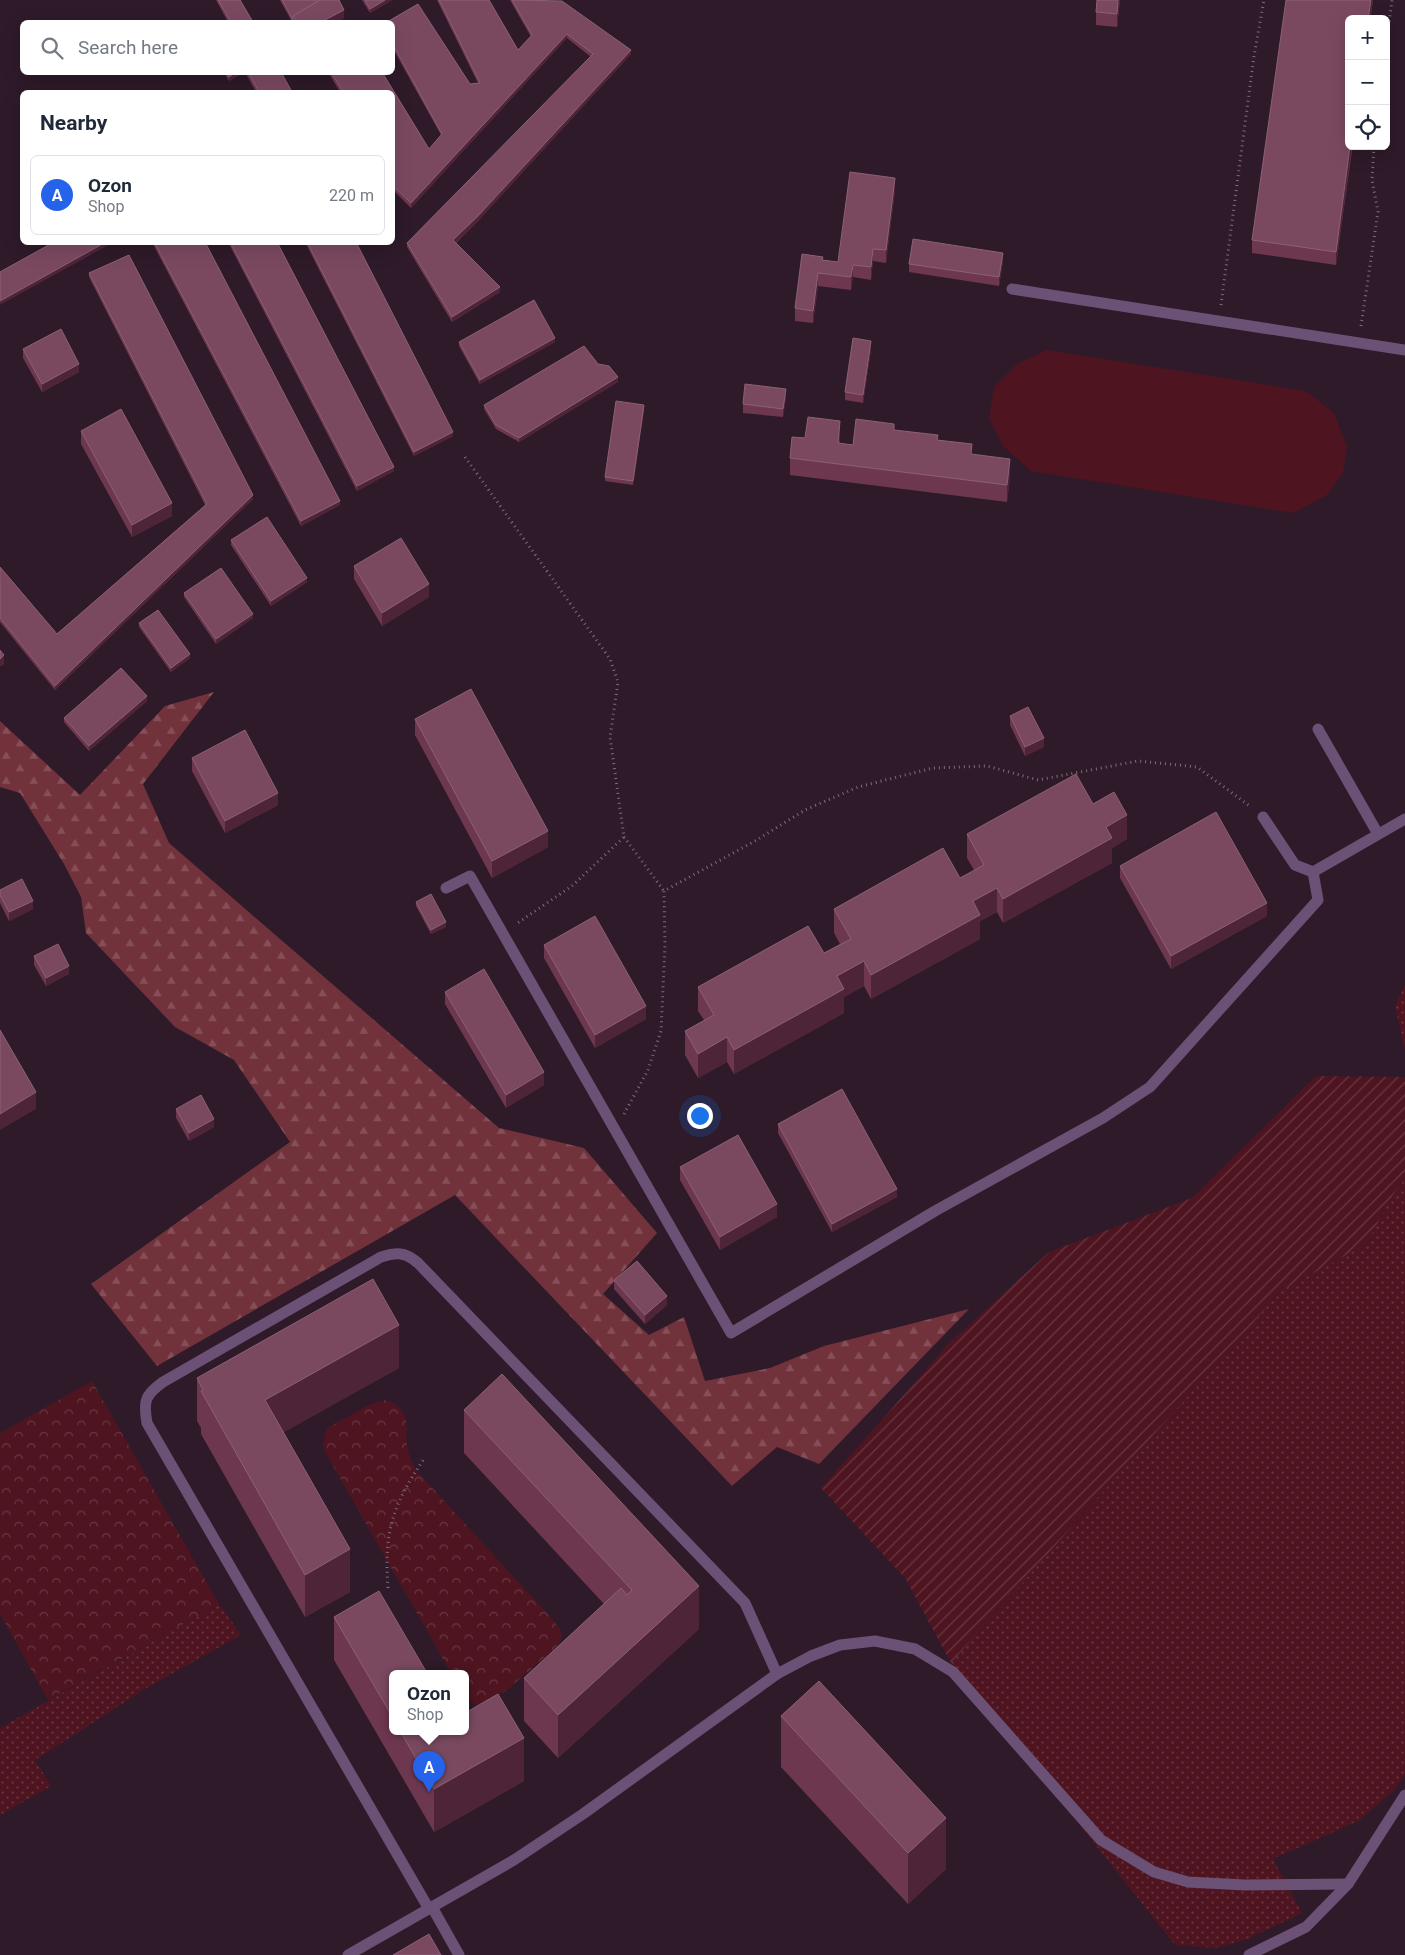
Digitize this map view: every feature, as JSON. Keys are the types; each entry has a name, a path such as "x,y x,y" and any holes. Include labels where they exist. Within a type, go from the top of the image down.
{"lane":[{"path":"1012,289 1405,350"},
{"path":"1318,730 1378,834"},
{"path":"1263,817 1295,866 1313,872 1405,820"},
{"path":"446,888 470,876 730,1333 935,1211 1103,1118 1150,1087 1318,900 1313,872"},
{"path":"459,1955 147,1422 145,1403 148,1395 163,1382 381,1257 398,1253 405,1254 418,1263 745,1603 777,1674"},
{"path":"348,1955 514,1860 583,1814 777,1674 811,1656 840,1645 875,1642 915,1649 953,1672 1101,1840 1154,1872 1188,1882 1245,1885 1348,1884"},
{"path":"1249,1955 1306,1928 1348,1884 1405,1795"}],"path":[{"path":"1219,321 1253,65 1264,0"},
{"path":"1390,15 1392,0"},
{"path":"1359,343 1378,212 1372,180 1374,150"},
{"path":"465,457 610,658 618,682 610,737 624,837 664,891 665,945 661,1031 648,1070 615,1131"},
{"path":"664,891 755,841 805,810 858,786 933,768 987,766 1038,780 1138,761 1197,768 1263,817"},
{"path":"502,933 572,886 624,837"},
{"path":"388,1588 386,1547 392,1517 403,1491 424,1460"}],"green space":[{"path":"1047,350 1306,391 1334,413 1347,447 1343,473 1327,495 1293,513 1031,471 1003,446 989,418 994,387 1017,364"},
{"path":"214,692 143,784 169,843 499,1128 584,1148 657,1233 603,1294 649,1335 684,1317 705,1381 770,1368 824,1346 969,1309 819,1464 777,1447 732,1486 455,1195 157,1366 91,1284 290,1142 234,1060 175,1027 86,933 81,897 64,864 20,793 0,787 0,721 80,795 165,706"},
{"path":"1405,984 1405,1050 1395,1006"},
{"path":"1316,1076 1405,1077 1405,1178 1393,1195 1366,1244 1281,1291 951,1663 905,1578 821,1488 947,1345 1049,1252 1192,1198"},
{"path":"1405,1178 1405,1775 1394,1790 1360,1820 1273,1859 1302,1913 1245,1940 1215,1948 1175,1945 951,1663 1281,1291 1366,1244 1393,1195"},
{"path":"92,1381 219,1604 48,1700 0,1614 0,1433"},
{"path":"386,1400 401,1409 406,1420 408,1450 415,1469 554,1621 561,1632 560,1641 554,1649 507,1690 477,1705 469,1700 469,1670 449,1670 324,1450 323,1443 327,1428 369,1405"},
{"path":"219,1604 241,1635 150,1686 35,1760 51,1786 0,1815 0,1728"}],"building":[{"path":"218,0 240,0 252,20 230,20"},
{"path":"282,0 320,0 293,16 293,20"},
{"path":"320,0 339,0 344,10 325,20 296,20 293,16"},
{"path":"365,0 385,0 370,9"},
{"path":"439,0 489,0 518,50 532,35 512,0 562,1 631,50 478,216 453,240 500,287 452,317 407,243 593,54 567,34 411,203 395,188 395,93 429,149 442,134 395,48 395,20 390,20 418,4 470,84 480,83"},
{"path":"1097,0 1118,0 1117,14 1096,12"},
{"path":"1286,0 1371,0 1369,15 1345,15 1345,150 1349,150 1336,252 1252,240"},
{"path":"250,75 283,75 291,90 258,90"},
{"path":"333,75 384,75 393,90 342,90"},
{"path":"850,172 895,178 886,250 873,249 871,267 853,265 851,277 818,273 813,311 795,308 802,254 823,257 822,260 838,262"},
{"path":"913,239 1003,253 999,277 909,264"},
{"path":"49,245 101,245 0,301 0,272"},
{"path":"156,245 207,245 340,501 301,521"},
{"path":"232,245 279,245 394,467 357,486"},
{"path":"309,245 358,245 453,432 414,452"},
{"path":"129,255 253,495 55,686 0,618 0,567 57,634 207,504 89,273"},
{"path":"534,300 555,338 480,380 459,342"},
{"path":"61,329 79,364 42,384 23,349"},
{"path":"853,338 871,341 863,395 845,392"},
{"path":"584,346 598,364 609,366 618,377 519,438 496,425 484,405"},
{"path":"745,384 786,389 783,409 743,404"},
{"path":"616,401 644,405 633,481 605,477"},
{"path":"121,409 172,503 132,525 81,431"},
{"path":"808,417 840,421 838,443 853,445 856,419 894,424 894,430 938,435 937,440 972,444 971,454 1010,459 1007,485 790,458 792,437 805,438"},
{"path":"267,517 307,578 271,601 231,540"},
{"path":"401,538 429,584 382,613 354,566"},
{"path":"221,568 253,614 216,639 184,593"},
{"path":"158,610 190,654 171,668 139,623"},
{"path":"0,650 4,655 0,659"},
{"path":"121,668 147,696 89,746 64,718"},
{"path":"471,689 548,831 492,861 415,719"},
{"path":"1028,707 1044,738 1025,747 1010,716"},
{"path":"245,730 278,793 225,821 192,758"},
{"path":"1076,774 1093,804 1114,792 1127,815 1106,827 1112,838 1003,899 997,888 973,901 980,915 871,975 864,961 837,976 844,989 734,1050 727,1037 698,1054 685,1031 714,1015 698,987 808,926 824,953 851,939 834,909 943,848 960,878 984,865 967,834"},
{"path":"1216,812 1267,903 1171,956 1120,866"},
{"path":"22,879 33,901 9,912 0,895 0,890"},
{"path":"431,894 446,922 431,930 416,902"},
{"path":"595,916 646,1006 595,1035 544,945"},
{"path":"58,944 69,966 46,978 34,956"},
{"path":"484,969 544,1072 506,1095 445,992"},
{"path":"0,1030 36,1092 0,1114"},
{"path":"842,1089 897,1189 832,1224 778,1124"},
{"path":"201,1095 214,1119 189,1133 176,1109"},
{"path":"738,1135 777,1204 720,1237 680,1167"},
{"path":"637,1261 667,1296 645,1315 614,1280"},
{"path":"373,1279 399,1325 265,1400 350,1549 305,1575 201,1391 203,1390 197,1378"},
{"path":"502,1374 699,1586 558,1715 524,1678 621,1588 627,1595 632,1590 464,1410"},
{"path":"379,1591 425,1670 389,1670 389,1711 334,1617"},
{"path":"819,1681 946,1818 908,1853 781,1716"},
{"path":"498,1694 524,1738 434,1789 402,1735 469,1735 469,1711"},
{"path":"429,1934 441,1955 393,1955"}],"place":[{"name":"Ozon","path":"429,1792"}]}
